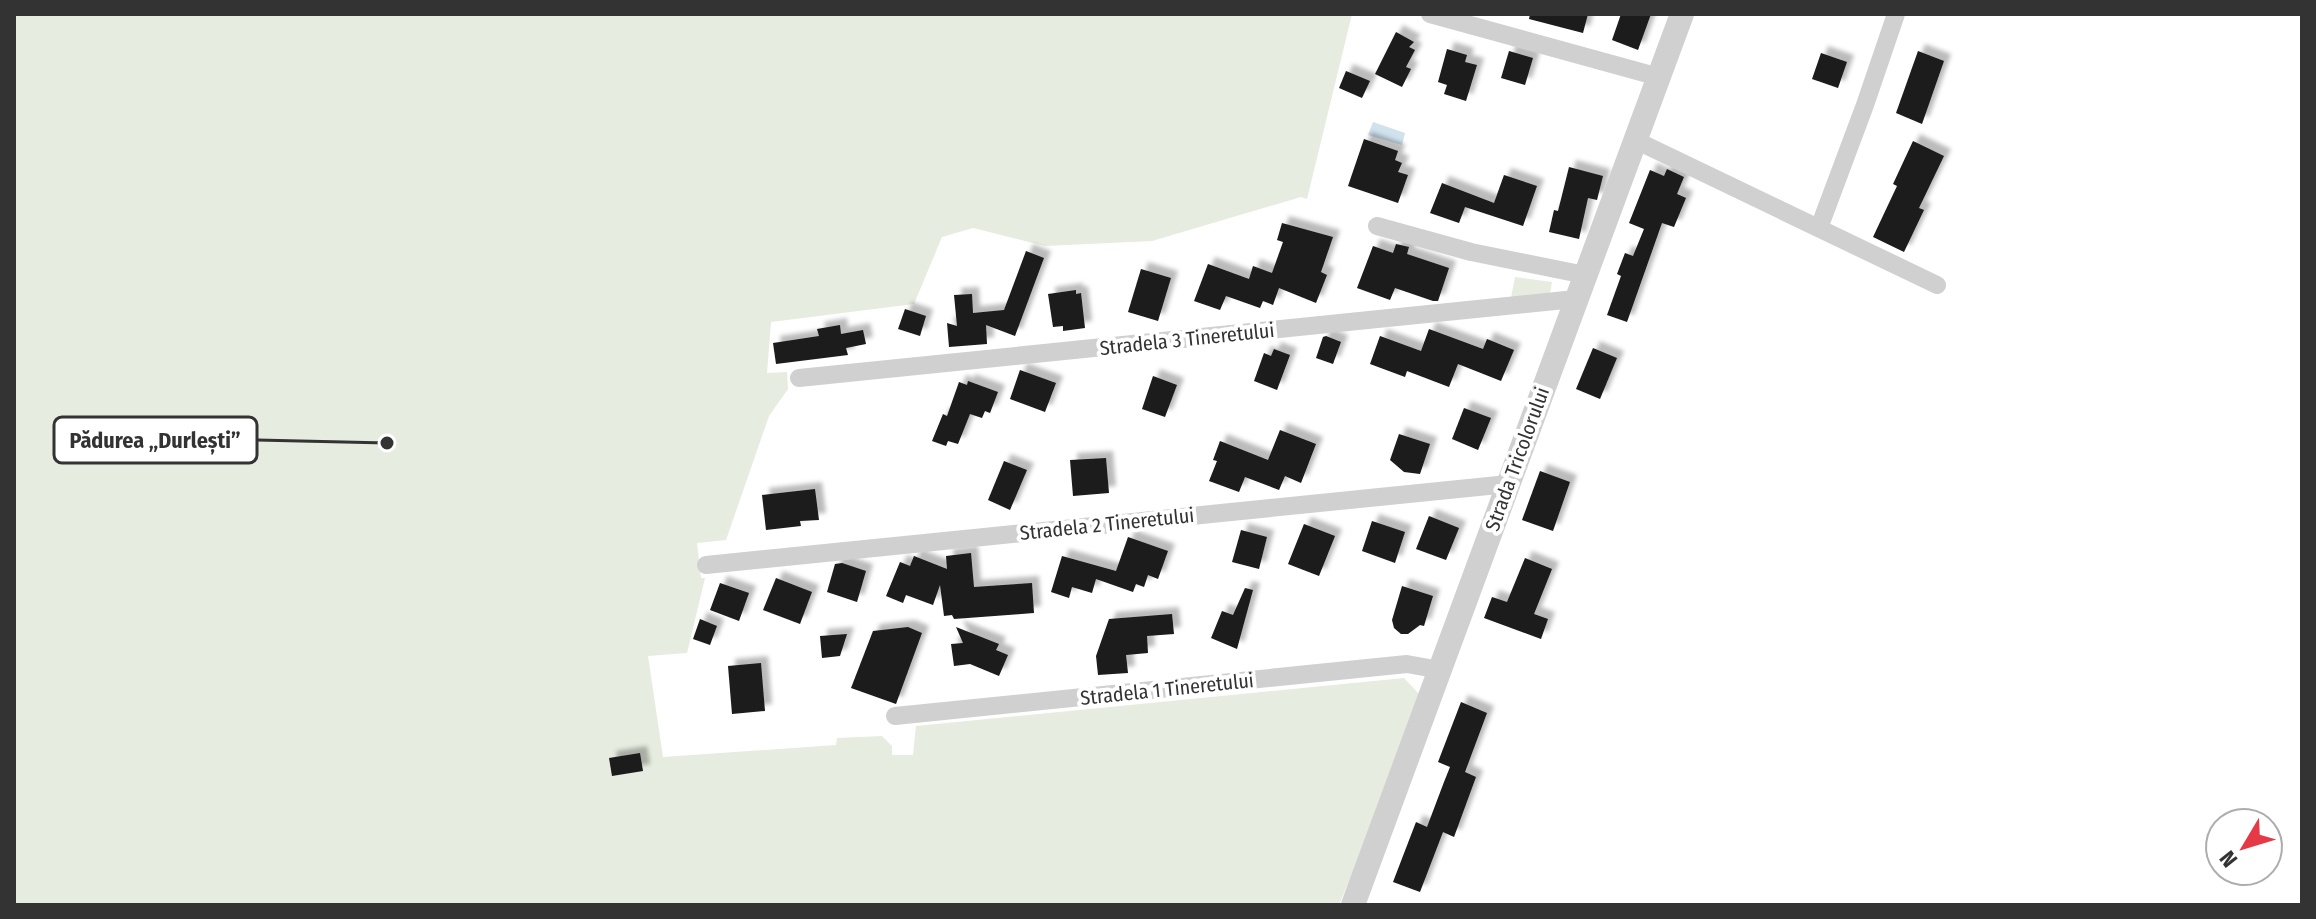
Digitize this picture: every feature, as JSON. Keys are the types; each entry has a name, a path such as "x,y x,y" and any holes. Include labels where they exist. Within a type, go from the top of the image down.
{"street":[{"path":"1430,14 1659,77"},
{"name":"Strada Tricolorului","path":"1353,905 1682,14"},
{"path":"1819,228 1896,14"},
{"path":"1635,140 1937,285"},
{"path":"1377,226 1471,252 1585,275"},
{"name":"Stradela 3 Tineretului","path":"799,378 1575,299"},
{"name":"Stradela 2 Tineretului","path":"706,565 1508,484"},
{"name":"Stradela 1 Tineretului","path":"895,716 1407,664 1440,670"}],"shaded area":[{"path":"14,14 1352,14 1307,199 1301,197 1152,241 1045,246 973,228 942,237 914,304 771,322 767,373 787,372 788,389 769,416 726,540 697,543 701,578 705,578 687,653 648,656 663,757 836,745 837,738 882,736 892,746 892,755 913,755 916,726 1404,678 1421,696 1393,776 1339,905 14,905"},
{"path":"1515,277 1552,282 1550,293 1511,298"}],"water":[{"path":"1373,122 1405,133 1402,145 1368,135"}],"building":[{"path":"1530,14 1588,14 1583,33 1529,19"},
{"path":"1621,14 1651,14 1638,50 1612,40"},
{"path":"1396,32 1414,42 1409,47 1415,50 1406,67 1411,69 1402,87 1375,74"},
{"path":"1447,49 1467,55 1465,62 1477,65 1466,101 1444,94 1447,85 1438,82"},
{"path":"1509,51 1533,58 1525,85 1501,78"},
{"path":"1918,51 1944,61 1922,124 1896,113"},
{"path":"1821,53 1847,62 1838,88 1812,79"},
{"path":"1346,71 1370,81 1362,98 1339,88"},
{"path":"1364,139 1398,151 1395,160 1402,163 1398,172 1408,175 1398,203 1348,186"},
{"path":"1913,141 1944,156 1919,208 1924,210 1904,252 1873,237 1897,186 1893,184"},
{"path":"1569,167 1603,176 1597,200 1588,198 1579,239 1549,232 1554,210 1558,211"},
{"path":"1667,169 1684,177 1677,194 1686,198 1674,227 1662,223 1627,322 1607,315 1621,276 1617,274 1625,253 1633,256 1644,229 1629,223 1650,170 1664,176"},
{"path":"1504,175 1537,186 1523,226 1465,207 1459,223 1430,213 1442,183 1494,203"},
{"path":"1282,223 1333,237 1321,272 1327,275 1316,303 1279,288 1273,305 1263,301 1260,308 1226,296 1220,310 1194,301 1208,264 1249,279 1253,266 1272,273 1283,242 1277,240"},
{"path":"1396,244 1409,247 1407,254 1449,268 1438,301 1395,288 1390,300 1357,288 1373,246 1393,253"},
{"path":"1026,251 1044,258 1015,336 986,325 987,344 949,347 947,323 957,326 954,295 972,294 973,313 1004,310"},
{"path":"1141,269 1171,278 1158,321 1128,312"},
{"path":"1076,290 1076,294 1081,293 1085,328 1063,331 1063,326 1053,327 1048,294"},
{"path":"905,309 926,316 920,336 898,329"},
{"path":"840,325 841,334 863,330 866,344 846,348 848,355 776,364 773,343 819,336 817,329"},
{"path":"1429,329 1483,349 1487,339 1514,350 1501,381 1458,364 1449,387 1407,371 1405,377 1370,364 1380,336 1421,351"},
{"path":"1326,336 1341,342 1333,364 1316,358"},
{"path":"1593,348 1617,358 1600,399 1576,389"},
{"path":"1274,349 1290,355 1277,390 1254,381 1264,353 1271,356"},
{"path":"1020,370 1056,383 1045,412 1010,399"},
{"path":"1153,376 1177,385 1165,417 1142,409"},
{"path":"968,381 998,392 990,413 985,411 982,418 970,414 958,444 948,441 946,446 932,441 943,414 947,416 959,382 967,385"},
{"path":"1464,408 1491,418 1478,450 1452,439"},
{"path":"1280,430 1316,444 1301,483 1285,476 1279,490 1245,477 1239,492 1209,481 1217,461 1213,460 1220,441 1268,460"},
{"path":"1399,434 1430,444 1420,474 1404,472 1390,460"},
{"path":"1106,458 1109,493 1073,496 1070,460"},
{"path":"1004,461 1027,470 1010,510 988,500"},
{"path":"1540,471 1570,482 1553,531 1522,520"},
{"path":"815,489 819,520 800,521 801,526 766,530 762,495"},
{"path":"1429,516 1459,528 1446,560 1416,549"},
{"path":"1372,521 1405,532 1395,563 1362,551"},
{"path":"1304,524 1335,536 1319,576 1288,564"},
{"path":"1241,530 1267,537 1259,569 1232,562"},
{"path":"1128,537 1168,551 1158,579 1148,575 1144,587 1136,584 1133,592 1096,579 1092,593 1072,587 1069,598 1051,592 1062,556 1116,571"},
{"path":"971,553 974,587 1032,583 1034,613 954,619 952,615 944,616 940,585 933,605 906,595 903,603 886,596 900,562 910,566 914,556 947,569 946,556"},
{"path":"1525,558 1552,569 1534,614 1548,619 1541,639 1484,618 1492,597 1507,602"},
{"path":"842,563 866,571 857,602 827,592 835,564"},
{"path":"776,578 812,592 800,624 763,610"},
{"path":"720,583 749,593 739,621 710,610"},
{"path":"1402,586 1433,596 1424,626 1420,625 1408,634 1401,634 1394,628 1392,620"},
{"path":"1245,588 1253,590 1237,649 1211,638 1222,611 1233,615"},
{"path":"1172,614 1174,634 1147,636 1148,653 1126,655 1128,673 1098,675 1096,656 1109,619"},
{"path":"700,619 717,626 710,645 693,639"},
{"path":"908,627 922,633 896,704 851,688 873,631"},
{"path":"956,627 999,644 996,650 1008,655 999,676 970,664 954,666 951,644 963,643"},
{"path":"847,634 840,656 822,658 820,636"},
{"path":"761,663 765,711 732,714 728,666"},
{"path":"1461,702 1487,713 1465,772 1476,777 1454,837 1443,832 1420,892 1393,882 1416,822 1427,827 1450,767 1438,762"},
{"path":"640,753 643,771 612,776 609,758"}],"place":[{"name":"Pădurea „Durlești”","path":"387,443"}]}
